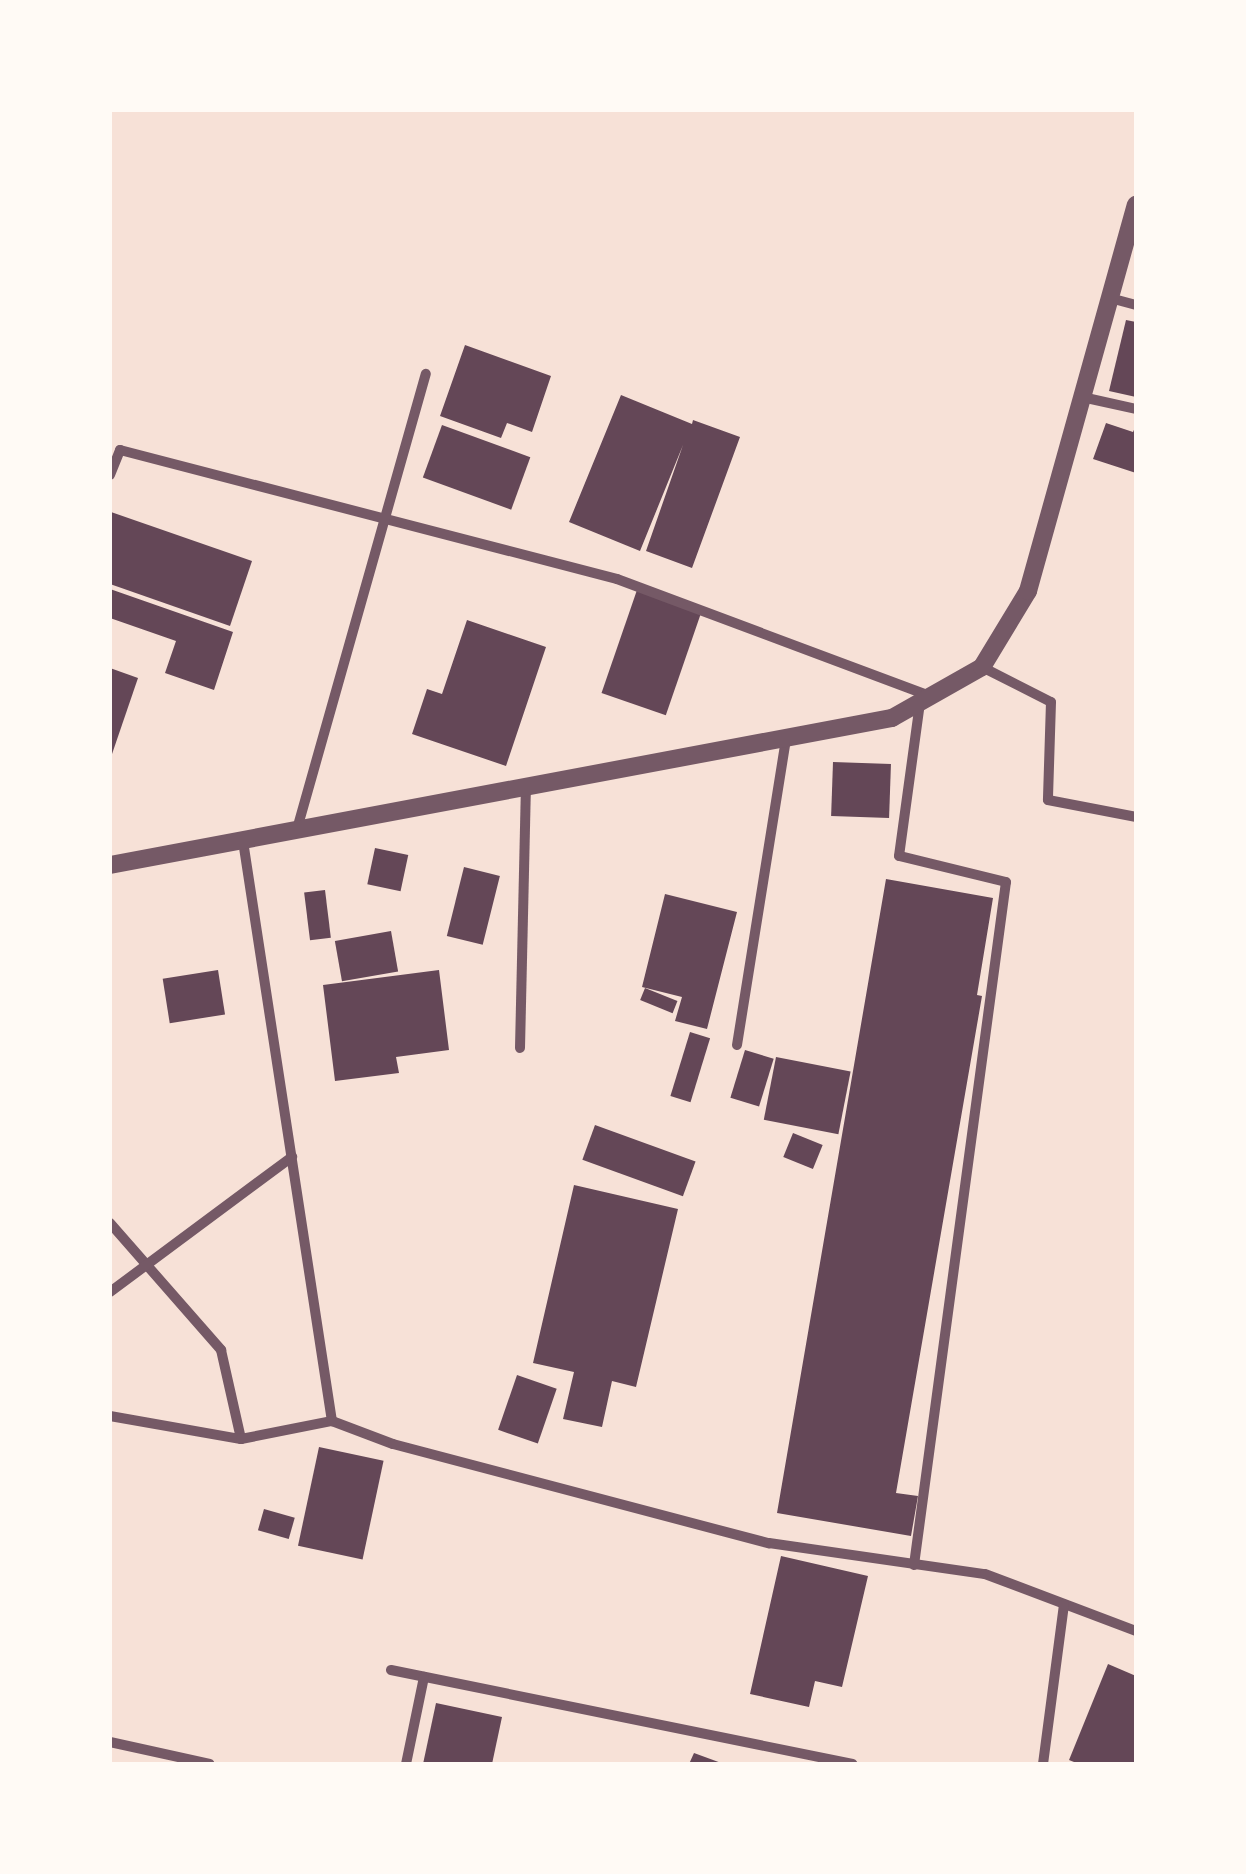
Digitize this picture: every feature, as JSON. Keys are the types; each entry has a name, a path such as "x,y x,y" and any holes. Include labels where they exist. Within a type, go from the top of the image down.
{"street":[{"path":"110,865 892,718 982,666 1028,590 1136,205"},
{"path":"1110,298 1136,304"},
{"path":"297,830 426,374"},
{"path":"1082,397 1136,409"},
{"path":"110,475 120,450 617,579 925,699"},
{"path":"982,666 1050,702 1048,800 1136,818"},
{"path":"914,1565 1006,882 899,856 925,699"},
{"path":"736,1045 786,739"},
{"path":"520,1048 526,787"},
{"path":"242,841 332,1421"},
{"path":"110,1292 292,1157"},
{"path":"110,1223 221,1350 241,1439"},
{"path":"110,1416 241,1439 332,1421 393,1444 769,1542 985,1574 1136,1631"},
{"path":"1043,1764 1064,1604"},
{"path":"391,1670 852,1764"},
{"path":"406,1764 424,1677"},
{"path":"110,1742 210,1764"}],"building":[{"path":"1126,320 1136,322 1136,397 1109,391"},
{"path":"465,345 551,376 532,432 507,423 501,438 440,416"},
{"path":"621,395 692,424 693,420 740,437 692,568 646,551 683,445 640,551 569,522"},
{"path":"1106,423 1133,432 1136,425 1136,473 1093,459"},
{"path":"442,425 530,457 511,510 423,478"},
{"path":"111,512 252,561 230,626 110,584"},
{"path":"110,589 233,632 214,690 165,673 176,641 110,618"},
{"path":"637,590 701,612 666,715 602,693"},
{"path":"467,620 546,647 506,766 412,734 427,689 442,694"},
{"path":"110,668 138,678 111,757 110,757"},
{"path":"833,762 891,764 889,818 831,816"},
{"path":"375,848 408,855 401,891 367,884"},
{"path":"464,867 500,876 483,945 447,936"},
{"path":"886,879 993,898 977,995 982,996 896,1493 918,1496 911,1536 777,1513"},
{"path":"325,890 331,938 310,940 304,893"},
{"path":"665,894 737,912 707,1029 675,1021 682,997 642,987"},
{"path":"391,931 398,971 342,981 335,941"},
{"path":"218,970 225,1014 170,1023 163,979"},
{"path":"439,970 449,1050 396,1057 399,1073 335,1081 323,985"},
{"path":"645,988 677,1001 673,1013 640,1000"},
{"path":"690,1032 710,1038 690,1102 670,1096"},
{"path":"745,1050 774,1059 759,1107 730,1098"},
{"path":"776,1057 851,1072 838,1134 764,1120"},
{"path":"595,1125 696,1162 683,1196 582,1160"},
{"path":"793,1133 823,1145 813,1169 783,1157"},
{"path":"574,1185 678,1209 636,1387 612,1381 602,1427 563,1419 574,1372 533,1363"},
{"path":"517,1375 557,1389 538,1444 498,1430"},
{"path":"319,1447 384,1461 363,1560 298,1546"},
{"path":"264,1509 295,1518 289,1539 258,1530"},
{"path":"781,1556 868,1576 842,1687 815,1681 809,1707 750,1694"},
{"path":"1108,1664 1136,1676 1136,1764 1079,1764 1069,1760"},
{"path":"436,1703 502,1717 492,1764 423,1764"},
{"path":"694,1753 724,1764 689,1764"}]}
